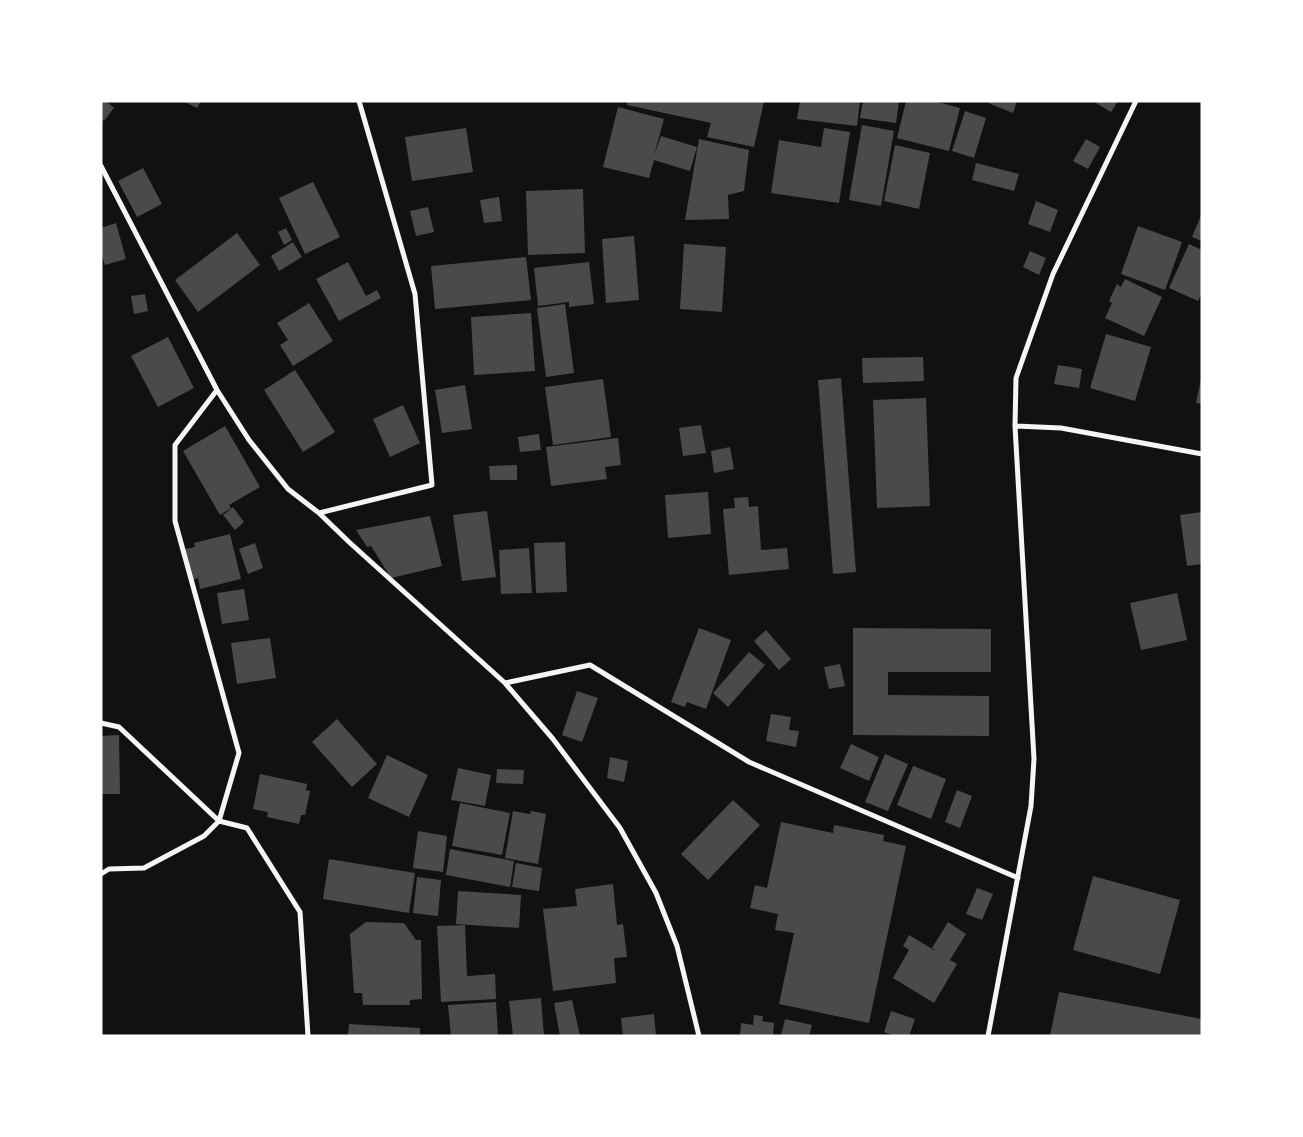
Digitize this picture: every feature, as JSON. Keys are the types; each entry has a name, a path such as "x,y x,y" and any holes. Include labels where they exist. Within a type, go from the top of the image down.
{"street":[{"path":"319,513 432,485 415,294 359,101"},
{"path":"988,1036 1031,806 1034,759 1015,426 1016,378 1053,274 1136,101"},
{"path":"101,166 217,390 249,440 288,489 319,513 505,683 553,739 620,828 656,894 677,946 699,1036"},
{"path":"101,874 109,869 144,868 204,836 219,821 239,753 175,521 175,445 217,390"},
{"path":"1015,426 1062,428 1202,454"},
{"path":"505,683 590,665 749,762 1018,878"},
{"path":"101,724 119,727 219,821 246,828 300,912 308,1036"}],"building":[{"path":"101,101 106,101 114,108 104,121 101,119"},
{"path":"183,101 201,101 197,108"},
{"path":"627,101 764,101 754,147 707,137 711,123 627,105"},
{"path":"800,101 860,101 857,126 797,119"},
{"path":"863,101 899,101 896,123 860,118"},
{"path":"906,101 934,101 960,108 949,151 897,138"},
{"path":"989,101 1017,101 1013,113 988,103"},
{"path":"1096,101 1118,101 1111,112 1096,103"},
{"path":"618,107 664,119 654,156 661,136 697,147 690,171 654,160 649,178 603,167"},
{"path":"965,111 986,118 974,158 952,151"},
{"path":"862,125 894,131 881,206 849,200"},
{"path":"466,128 473,172 412,181 405,137"},
{"path":"824,128 850,132 839,203 771,193 779,140 821,147"},
{"path":"699,139 749,150 744,191 728,195 729,219 685,220"},
{"path":"1086,139 1100,147 1088,169 1073,161"},
{"path":"895,145 930,153 919,209 884,201"},
{"path":"976,163 1019,174 1014,191 972,180"},
{"path":"143,168 162,204 137,217 118,181"},
{"path":"313,182 340,237 305,254 279,198"},
{"path":"583,189 585,253 528,255 526,191"},
{"path":"499,197 502,221 484,223 480,200"},
{"path":"1036,201 1058,210 1050,232 1028,224"},
{"path":"428,207 434,232 416,236 410,211"},
{"path":"1202,213 1202,241 1192,237"},
{"path":"116,223 126,259 105,265 101,253 101,228"},
{"path":"1138,226 1182,242 1165,290 1121,274"},
{"path":"286,228 292,240 284,245 278,232"},
{"path":"237,233 260,265 198,312 175,280"},
{"path":"634,236 639,300 606,303 602,239"},
{"path":"293,242 302,257 279,271 271,256"},
{"path":"684,244 726,247 722,312 680,309"},
{"path":"1189,244 1202,250 1202,293 1198,301 1169,288"},
{"path":"1030,251 1046,258 1039,275 1023,267"},
{"path":"526,257 531,300 435,309 431,266"},
{"path":"348,262 366,296 377,290 381,298 339,321 316,279"},
{"path":"589,262 594,304 569,307 569,302 538,306 534,268"},
{"path":"1125,279 1162,297 1144,336 1105,318 1112,303 1109,301 1117,284 1121,287"},
{"path":"145,294 148,311 134,314 131,296"},
{"path":"309,303 333,341 293,366 280,345 288,340 277,323"},
{"path":"565,304 574,373 546,377 537,308"},
{"path":"531,313 535,371 474,375 471,317"},
{"path":"1106,334 1151,347 1135,401 1090,388"},
{"path":"168,337 194,388 158,407 131,356"},
{"path":"923,357 924,381 863,383 862,358"},
{"path":"1058,365 1082,369 1079,388 1054,384"},
{"path":"295,370 335,432 303,452 264,390"},
{"path":"841,378 856,572 833,574 818,380"},
{"path":"603,379 611,437 553,445 545,387"},
{"path":"1202,379 1202,404 1196,403"},
{"path":"465,385 472,429 442,433 435,390"},
{"path":"926,398 930,506 877,508 873,400"},
{"path":"403,405 420,443 390,457 373,419"},
{"path":"701,425 706,453 683,456 679,428"},
{"path":"225,426 260,487 229,505 231,508 220,515 183,451"},
{"path":"539,434 541,450 520,452 518,437"},
{"path":"618,438 621,465 605,467 607,479 551,486 546,447"},
{"path":"730,447 734,469 714,473 711,451"},
{"path":"517,465 517,480 490,480 489,466"},
{"path":"708,492 711,534 668,538 665,495"},
{"path":"748,497 749,507 758,506 761,550 787,548 789,569 729,575 723,509 735,508 734,498"},
{"path":"233,507 244,522 235,530 223,515"},
{"path":"487,511 496,577 462,581 453,515"},
{"path":"1202,512 1202,564 1187,566 1180,515"},
{"path":"430,516 442,566 391,578 371,546 367,547 356,530"},
{"path":"230,534 241,579 200,589 198,578 193,580 185,549 195,547 194,543"},
{"path":"565,542 567,592 536,593 534,543"},
{"path":"255,543 263,568 248,574 239,549"},
{"path":"529,548 532,593 501,594 499,550"},
{"path":"244,589 249,620 222,624 217,593"},
{"path":"1177,593 1187,640 1141,650 1130,603"},
{"path":"699,628 731,640 706,709 687,702 685,707 671,702"},
{"path":"853,628 991,629 991,672 888,672 888,695 989,696 989,736 853,735"},
{"path":"766,630 791,659 779,670 754,641"},
{"path":"270,638 276,678 237,684 231,643"},
{"path":"749,652 765,665 728,707 713,693"},
{"path":"840,664 845,686 829,689 824,667"},
{"path":"577,691 598,698 582,742 562,735"},
{"path":"771,714 791,717 789,730 799,731 796,747 766,741"},
{"path":"337,719 377,764 352,787 312,742"},
{"path":"119,735 120,794 101,794 101,736"},
{"path":"851,744 879,757 869,781 840,768"},
{"path":"885,754 908,764 888,811 865,802"},
{"path":"387,755 428,775 409,817 368,798"},
{"path":"610,757 628,761 624,782 607,778"},
{"path":"913,766 946,779 931,819 897,805"},
{"path":"458,768 491,775 485,806 451,800"},
{"path":"497,769 524,770 523,784 496,783"},
{"path":"260,774 307,784 306,790 310,791 305,815 301,815 299,824 267,817 268,812 253,809"},
{"path":"957,790 972,796 960,828 945,822"},
{"path":"733,800 760,825 708,880 681,854"},
{"path":"460,803 510,813 502,855 452,846"},
{"path":"513,811 530,814 531,811 546,814 538,864 505,858"},
{"path":"781,822 833,833 834,825 884,835 883,841 906,846 869,1023 779,1004 794,933 775,930 778,914 750,908 755,885 767,888"},
{"path":"418,831 447,836 443,872 413,868"},
{"path":"450,849 514,861 510,887 446,875"},
{"path":"329,859 415,873 409,913 323,899"},
{"path":"516,863 542,868 539,891 512,887"},
{"path":"1093,876 1180,900 1160,974 1073,950"},
{"path":"417,877 441,880 438,916 413,913"},
{"path":"613,884 617,925 623,924 627,957 614,958 616,983 553,991 543,909 577,906 575,889"},
{"path":"977,888 993,894 982,920 966,914"},
{"path":"458,891 521,895 519,928 456,924"},
{"path":"366,922 404,923 416,940 421,940 422,999 410,1000 410,1005 363,1005 362,993 354,993 350,934"},
{"path":"948,922 966,934 950,960 957,964 934,1003 893,978 909,950 903,946 909,935 939,953 932,948"},
{"path":"465,925 467,976 495,974 496,999 441,1002 437,926"},
{"path":"1059,992 1202,1019 1202,1036 1050,1036"},
{"path":"541,998 544,1036 513,1036 509,1001"},
{"path":"572,1000 580,1036 560,1036 554,1003"},
{"path":"496,1002 498,1036 451,1036 448,1005"},
{"path":"891,1011 915,1019 909,1036 895,1036 884,1032"},
{"path":"654,1014 656,1036 623,1036 621,1018"},
{"path":"754,1015 763,1016 762,1021 774,1023 773,1036 740,1036 741,1023 753,1025"},
{"path":"785,1019 812,1025 809,1036 781,1036"},
{"path":"349,1024 420,1028 420,1036 348,1036"}]}
